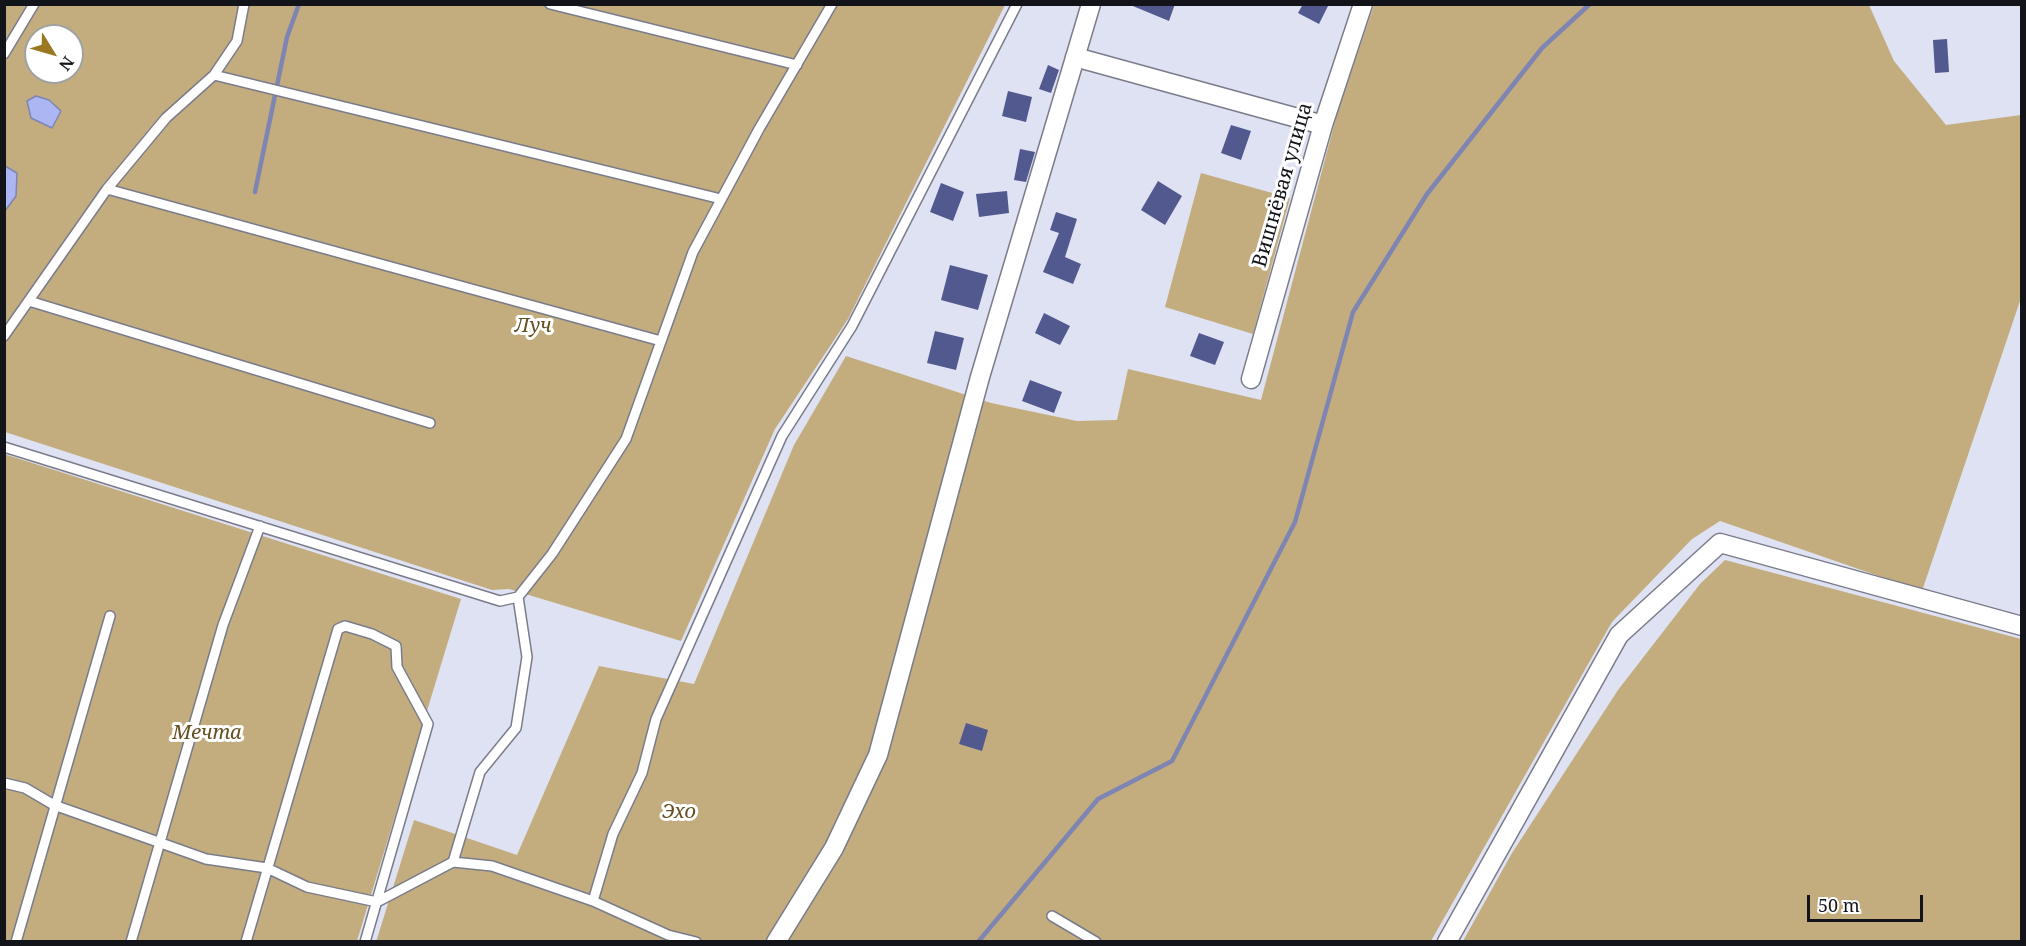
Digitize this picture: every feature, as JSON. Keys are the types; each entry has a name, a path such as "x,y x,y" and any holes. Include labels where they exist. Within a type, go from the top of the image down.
{"street":[{"path":"776,942 834,848 878,755 981,377 1091,4"},
{"name":"Вишнёвая улица","path":"1251,379 1323,125 1363,4"},
{"path":"1075,57 1323,125"},
{"path":"1447,942 1619,634 1720,543 2022,626"}],"lane":[{"path":"4,54 34,4"},
{"path":"4,336 107,189 166,118 214,75 237,41 244,4"},
{"path":"550,4 796,65"},
{"path":"4,447 500,602 518,597 552,554 626,439 693,252 832,4"},
{"path":"593,901 614,834 642,773 656,719 782,436 852,326 1017,4"},
{"path":"214,75 722,200"},
{"path":"107,189 661,341"},
{"path":"29,301 430,423"},
{"path":"131,942 223,625 260,526"},
{"path":"453,862 480,772 516,728 527,657 518,597"},
{"path":"16,942 110,616"},
{"path":"246,942 338,628 345,626 372,634 396,646 397,667 428,724 365,942"},
{"path":"4,783 25,788 54,805 206,859 267,868 307,887 377,902 453,862 492,866 593,901 668,935 696,942"},
{"path":"1052,916 1096,942"}],"green space":[{"name":"Луч","path":"5,5 1005,5 848,319 775,429 681,641 509,589 492,590 5,432"},
{"name":"Эхо","path":"1374,5 1869,5 1894,61 1946,125 2021,115 2021,298 1922,591 1720,521 1692,539 1612,622 1431,941 376,942 414,820 517,855 599,666 694,684 794,445 846,356 991,403 1077,421 1117,420 1128,369 1261,400 1337,114"},
{"path":"1201,173 1290,198 1253,334 1165,307"},
{"name":"Мечта","path":"4,454 461,599 357,941 5,941"},
{"path":"1725,560 2021,639 2021,941 1463,941 1512,853 1618,690 1700,584"}],"water":[{"path":"36,96 49,100 61,111 52,128 31,118 27,101"},
{"path":"5,166 17,173 16,196 5,211"}],"building":[{"path":"1128,4 1175,4 1169,21"},
{"path":"1303,4 1329,4 1319,24 1298,13"},
{"path":"1947,39 1949,72 1935,73 1933,40"},
{"path":"1048,65 1059,70 1051,93 1039,89"},
{"path":"1008,91 1032,97 1026,122 1002,116"},
{"path":"1231,125 1251,131 1241,160 1221,153"},
{"path":"1020,149 1035,152 1026,182 1014,180"},
{"path":"1158,181 1182,196 1165,225 1141,210"},
{"path":"941,183 964,192 953,221 930,212"},
{"path":"1007,191 1009,213 979,217 976,194"},
{"path":"1056,212 1077,219 1065,257 1081,264 1073,284 1043,272 1059,233 1050,230"},
{"path":"950,265 988,275 978,310 941,300"},
{"path":"1044,313 1070,326 1060,345 1035,333"},
{"path":"935,331 964,338 956,370 927,363"},
{"path":"1199,333 1224,342 1215,365 1190,356"},
{"path":"1030,380 1062,392 1054,413 1022,401"},
{"path":"966,723 988,730 982,751 959,744"}],"waterway":[{"path":"255,192 287,37 299,4"},
{"path":"978,942 1098,799 1172,761 1295,522 1353,312 1427,194 1542,48 1590,4"}]}
